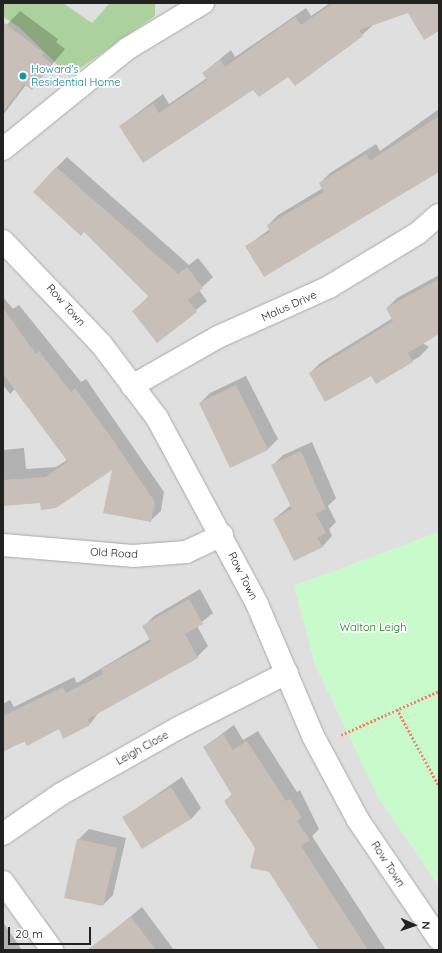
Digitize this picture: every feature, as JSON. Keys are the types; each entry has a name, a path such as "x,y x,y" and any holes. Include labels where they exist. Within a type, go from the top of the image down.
{"street":[{"path":"3,149 127,48 203,3"},
{"name":"Malus Drive","path":"132,386 218,337 329,287 418,233 439,216"},
{"name":"Row Town","path":"3,241 102,344 157,418 222,535 257,604 320,747 358,820 439,939"},
{"name":"Old Road","path":"3,545 133,556 186,552 222,535"},
{"name":"Leigh Close","path":"3,834 61,794 144,747 287,674"},
{"path":"3,882 52,950"}],"path":[{"path":"320,747 397,709 439,691"},
{"path":"397,709 439,786"}],"shaded area":[{"path":"3,3 439,3 439,532 294,586 378,797 439,886 439,950 3,950"}],"green space":[{"path":"3,3 63,3 92,23 110,3 155,3 155,16 69,76 19,27 3,17"},
{"name":"Walton Leigh","path":"439,532 439,886 378,797 315,665 294,586"}],"building":[{"path":"333,3 439,3 439,31 424,40 408,13 359,30 363,36 295,86 288,77 259,97 253,90 143,163 119,126 153,104 159,113 207,80 202,73 220,60 225,67 295,17 301,25"},
{"name":"Howard's Residential Home","path":"3,22 44,53 42,56 52,64 32,90 24,84 3,112"},
{"path":"439,116 439,172 264,277 245,246 270,232 267,225 324,192 319,183 366,154 370,161"},
{"path":"56,167 178,274 187,267 203,288 188,300 197,312 157,343 132,311 149,297 84,232 81,236 33,192"},
{"path":"439,279 439,334 408,353 413,362 376,384 371,376 325,402 309,373 393,321 386,308"},
{"path":"3,308 36,354 39,351 71,392 75,388 113,440 155,502 151,522 103,513 112,470 56,508 41,510 40,503 3,506 3,480 45,477 68,462 3,374"},
{"path":"236,385 268,450 230,468 199,403"},
{"path":"301,451 326,509 316,514 326,533 317,538 323,547 294,561 273,519 292,509 271,465"},
{"path":"189,599 203,624 185,634 198,658 88,719 90,725 63,739 59,729 27,746 24,741 3,752 3,716 63,687 66,693 103,674 101,669 151,642 142,626"},
{"path":"223,734 233,750 247,741 286,801 290,799 302,818 297,821 310,840 301,846 368,950 319,950 269,872 250,868 255,848 224,801 232,795 203,747"},
{"path":"171,787 191,819 142,849 122,817"},
{"path":"77,839 117,848 103,906 64,898"},
{"path":"131,917 156,950 87,950"}],"place":[{"name":"Howard's Residential Home","path":"23,76"}]}
